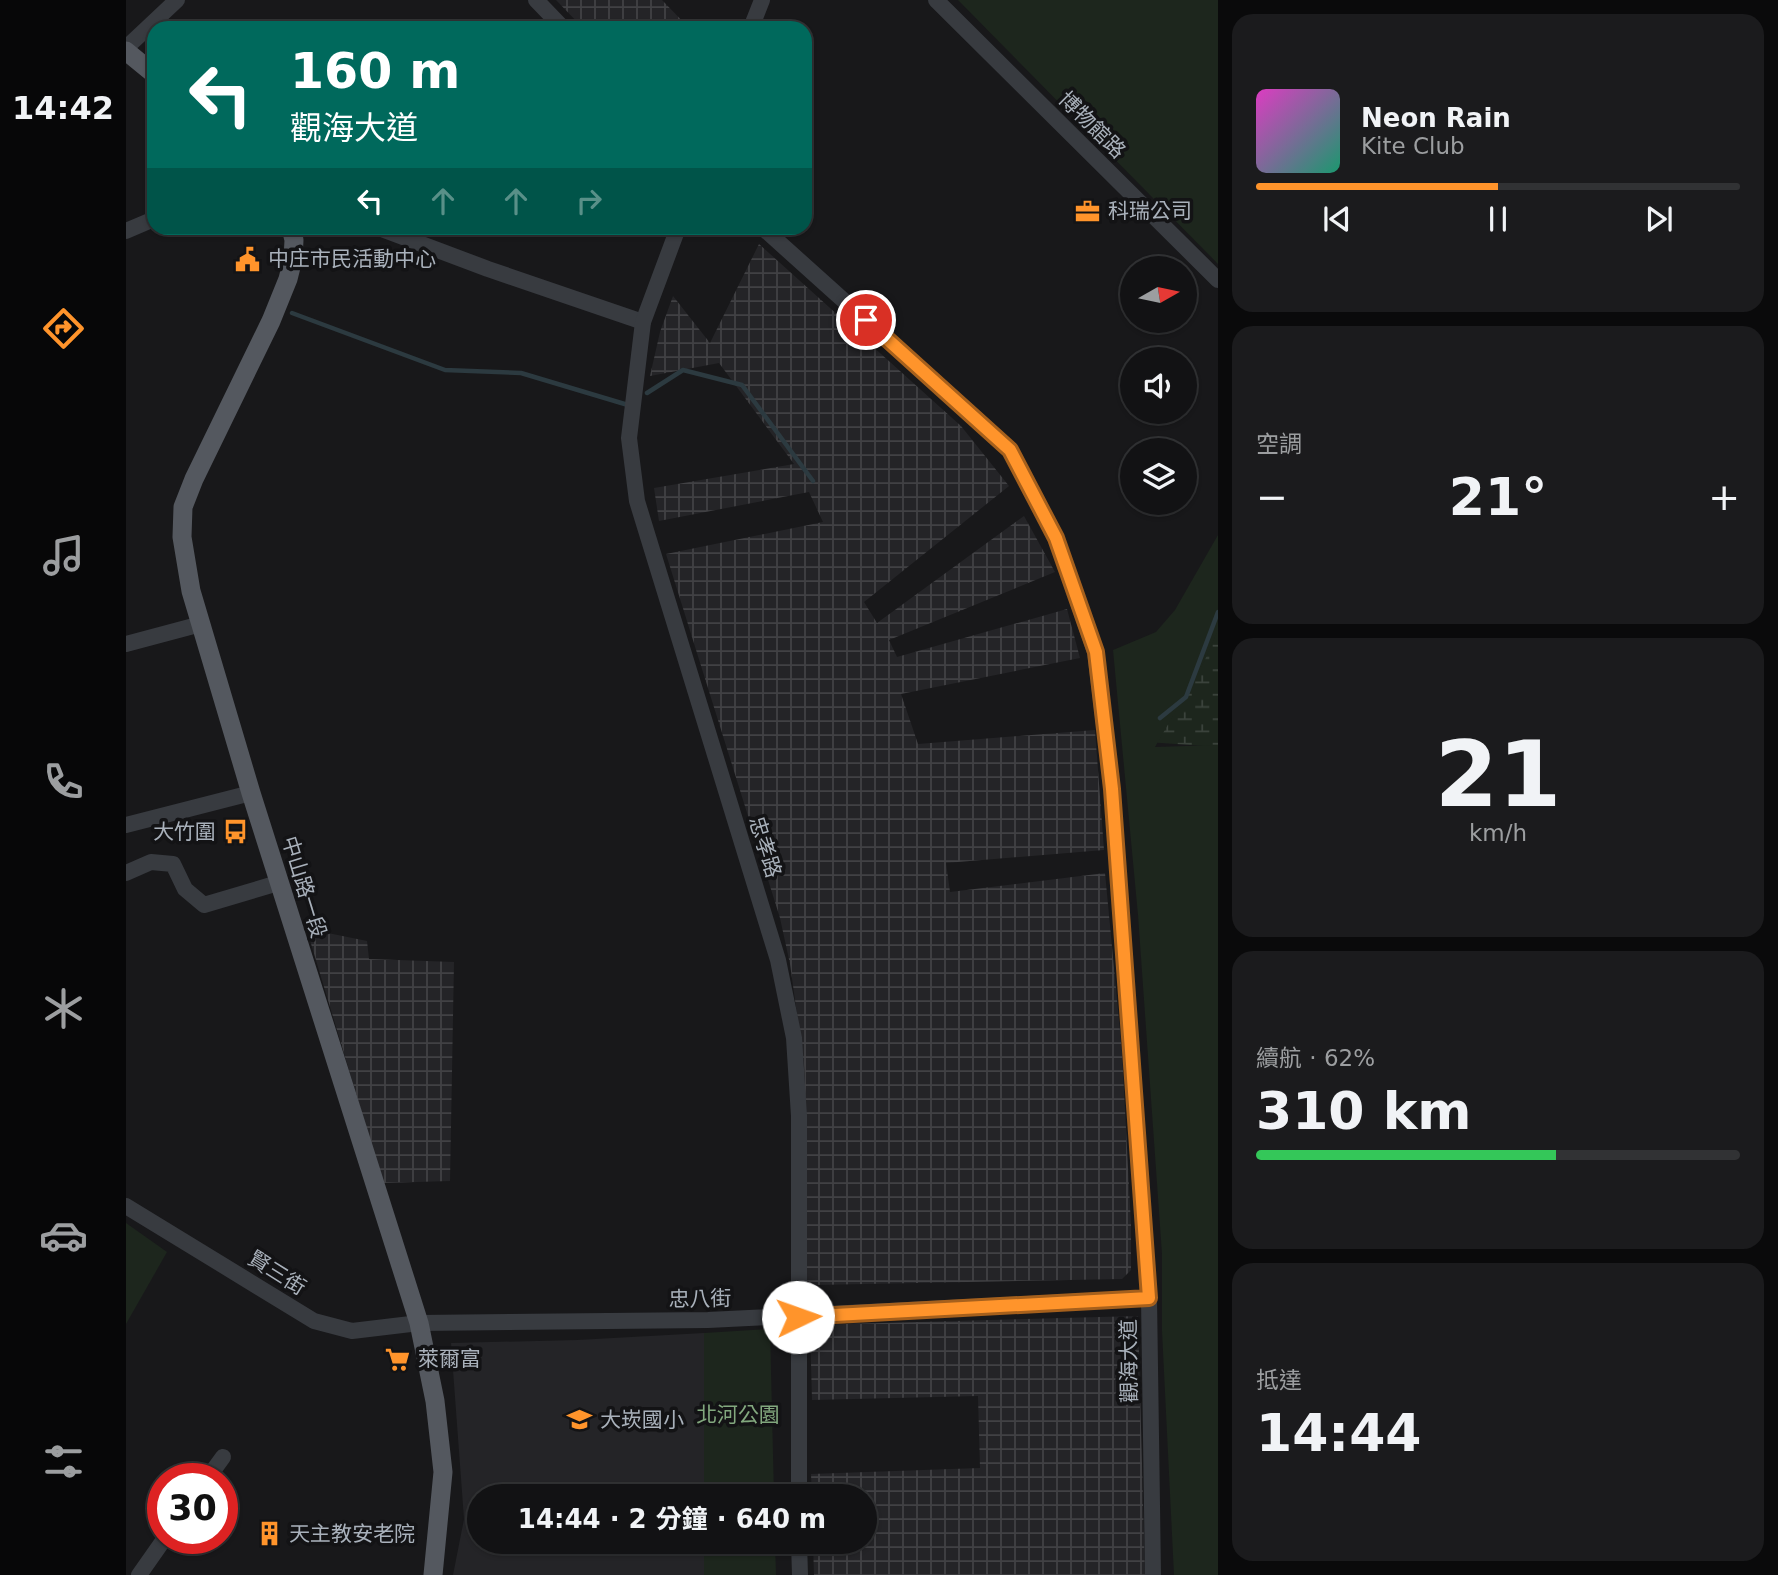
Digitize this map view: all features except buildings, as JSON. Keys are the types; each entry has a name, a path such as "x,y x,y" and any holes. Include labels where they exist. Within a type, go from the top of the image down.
{"main road":[{"path":"126,49 147,68"},
{"name":"中山路一段","path":"293,235 293,258 288,279 271,321 194,480 183,507 182,537 191,591 278,883 419,1323 435,1401 443,1472 433,1575"}],"street":[{"path":"155,21 177,0"},
{"path":"537,0 556,21"},
{"path":"754,21 762,0"},
{"name":"博物館路","path":"936,0 1218,280"},
{"path":"126,49 147,29"},
{"path":"126,231 147,222"},
{"path":"399,235 643,322"},
{"name":"忠孝路","path":"675,235 643,322 629,438 637,501 778,960 794,1038 799,1116 799,1484"},
{"name":"觀海大道","path":"771,235 1010,450 1056,538 1096,652 1111,775 1149,1298 1153,1575"},
{"path":"126,644 201,624"},
{"path":"126,825 251,793"},
{"path":"127,869 151,862 173,864 185,889 204,905 278,883"},
{"name":"賢三街","path":"126,1206 314,1321 352,1331 419,1323"},
{"name":"忠八街","path":"419,1323 798,1317 1149,1298"},
{"path":"219,1463 223,1457"},
{"path":"139,1575 154,1554"},
{"path":"799,1554 800,1575"}],"shaded area":[{"path":"556,0 662,0 682,21 576,21"},
{"path":"759,244 961,426 1009,486 864,602 877,623 1024,516 1055,572 889,640 897,657 1067,609 1080,658 901,694 918,744 1095,730 1104,850 946,863 950,892 1105,873 1122,1052 1131,1225 1131,1270 1122,1279 815,1285 806,1280 804,1064 790,964 780,918 666,554 823,522 809,492 659,521 654,488 794,464 719,363 650,376 660,332 673,296 710,343"},
{"path":"313,930 367,941 369,959 454,962 450,1181 383,1183 309,937"},
{"path":"1138,1316 1145,1575 814,1575 813,1554 877,1554 877,1484 811,1484 811,1474 980,1468 978,1396 812,1400 810,1325"},
{"name":"大崁國小","path":"704,1333 704,1484 467,1484 467,1554 704,1554 704,1575 453,1575 464,1519 451,1343"}],"green space":[{"path":"958,0 1218,0 1218,264"},
{"path":"1218,535 1218,630 1204,662 1155,747 1218,745 1218,1575 1174,1575 1162,1331 1162,1254 1138,915 1113,650 1156,632 1175,610"},
{"path":"1218,580 1218,747 1148,742"},
{"path":"126,1223 167,1252 126,1324"},
{"name":"北河公園","path":"770,1329 774,1484 704,1484 704,1333"},
{"path":"704,1554 775,1554 776,1575 704,1575"}],"waterway":[{"path":"292,313 445,370 521,373 628,405"},
{"path":"647,393 683,370 742,385 813,481"},
{"path":"1160,718 1186,697 1218,612"}],"place":[{"name":"科瑞公司","path":"1088,211"},
{"name":"中庄市民活動中心","path":"248,259"},
{"name":"大竹圍","path":"236,832"},
{"name":"萊爾富","path":"398,1359"},
{"name":"大崁國小","path":"580,1420"},
{"name":"天主教安老院","path":"269,1534"}],"route":[{"path":"798,1317 1149,1298 1112,789 1096,652 1056,538 1010,450 866,320"}]}
